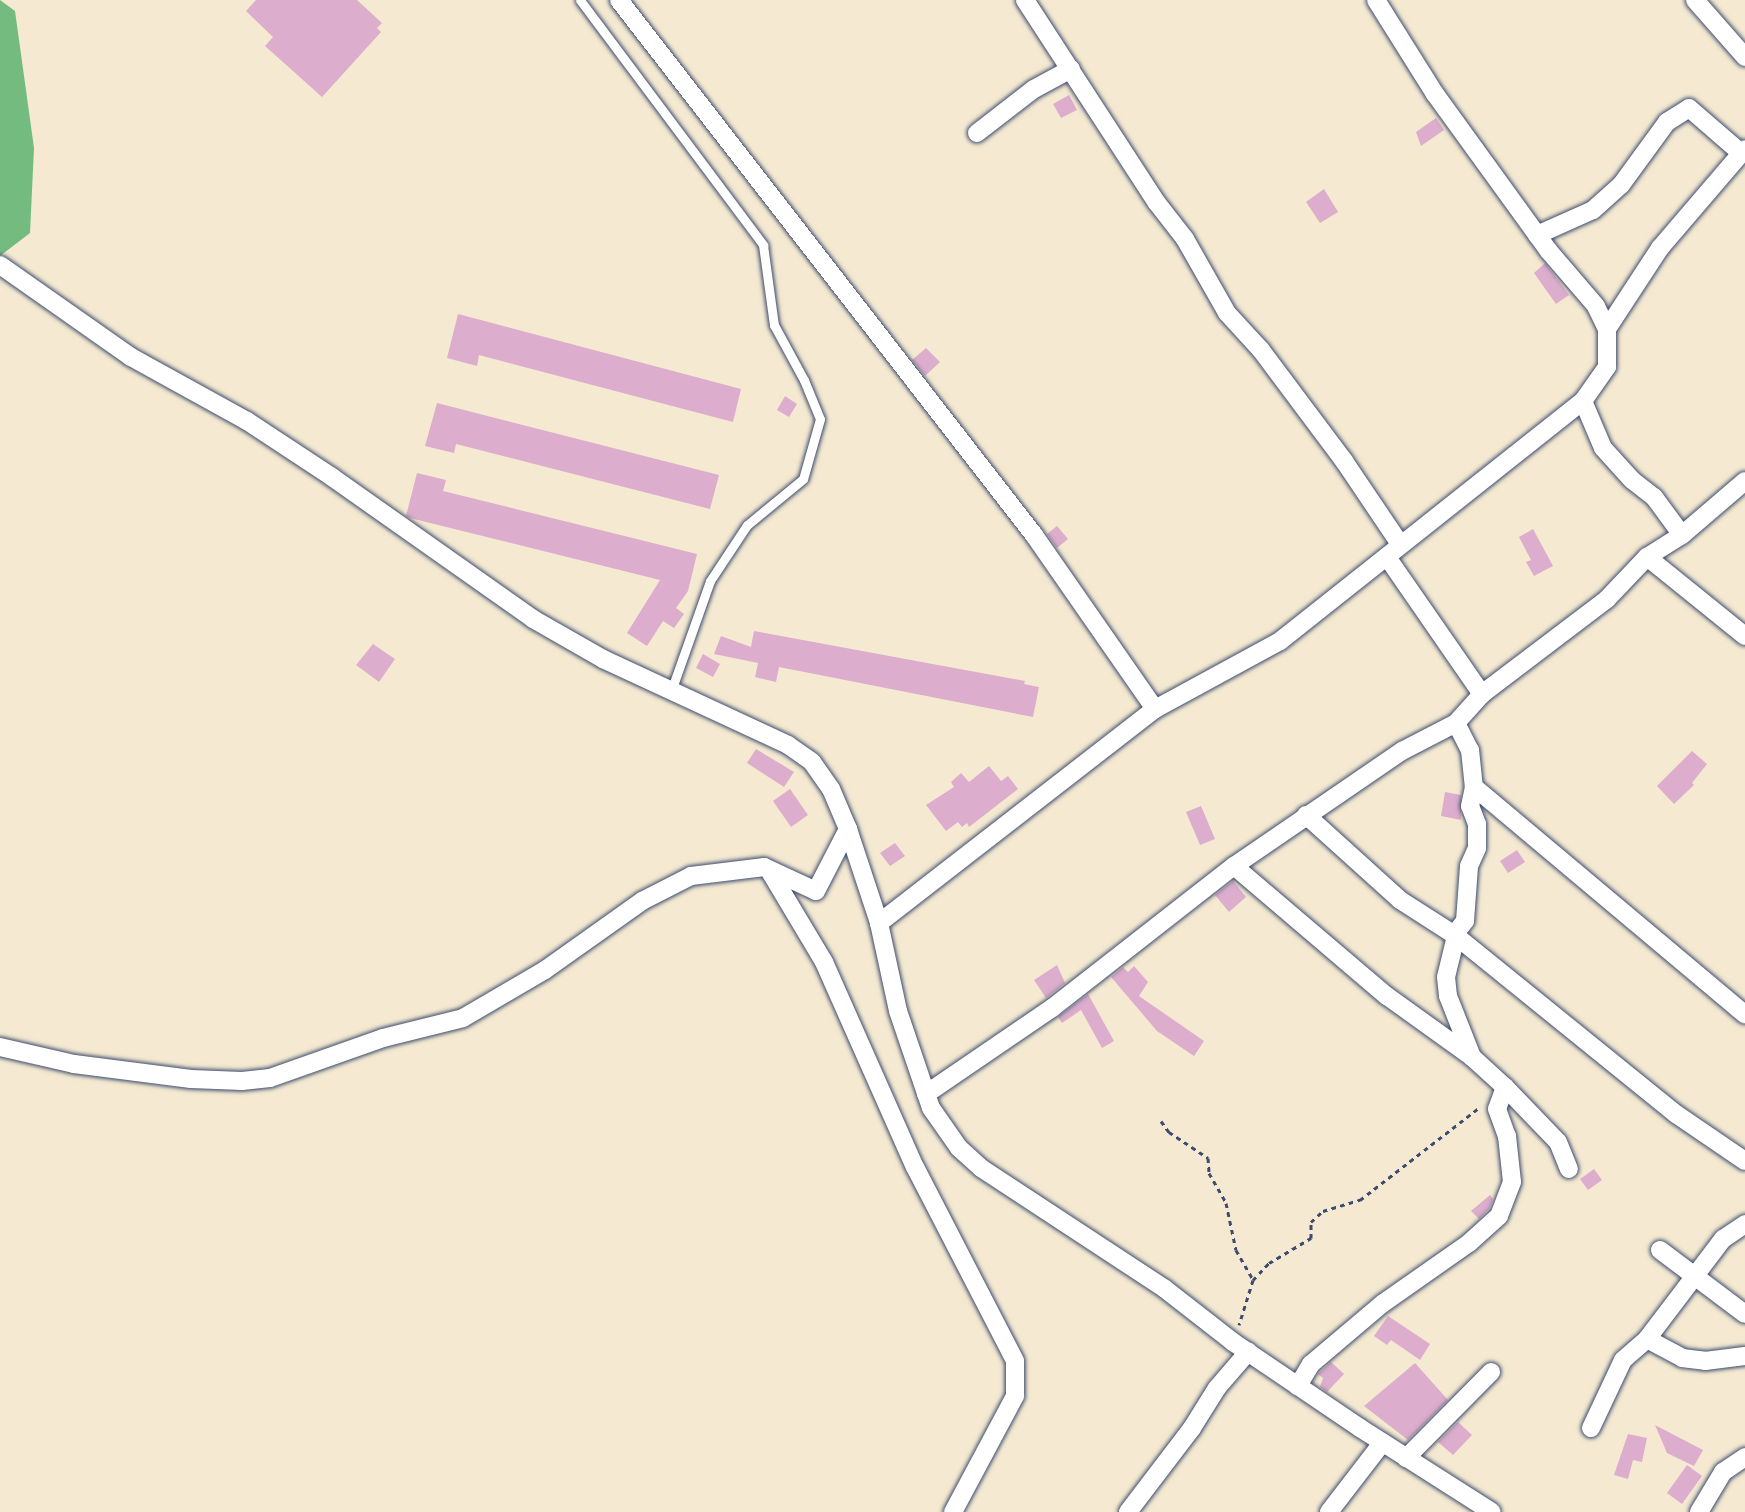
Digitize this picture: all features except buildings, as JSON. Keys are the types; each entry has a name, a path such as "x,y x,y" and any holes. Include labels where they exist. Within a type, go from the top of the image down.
{"street":[{"path":"619,0 820,265 1034,535 1155,709"},
{"path":"1025,0 1185,239 1227,313 1268,360 1393,551 1482,694"},
{"path":"879,923 1155,709 1280,641 1583,401 1607,367 1607,329 1596,306 1537,235 1435,94 1376,0"},
{"path":"1695,0 1745,57"},
{"path":"977,133 1034,89 1071,69"},
{"path":"1537,235 1593,210 1621,185 1667,122 1689,108 1743,151 1660,248 1607,329"},
{"path":"0,265 130,357 248,421 332,477 533,619 671,691 788,746 812,762 831,789 848,829 879,923 898,1011 927,1094 951,1138 981,1168 1165,1288 1240,1347 1406,1458 1492,1512"},
{"path":"1583,401 1603,448 1632,480 1654,497 1682,535"},
{"path":"927,1094 1052,1008 1234,866 1306,815 1402,751 1456,723 1482,694 1607,599 1647,557 1682,535 1745,482"},
{"path":"1647,557 1745,636"},
{"path":"1456,723 1470,750 1474,787 1470,806 1476,824 1477,848 1469,866 1464,921 1455,936 1446,977 1448,996 1472,1057"},
{"path":"1474,787 1745,1014"},
{"path":"1306,815 1400,900 1455,936 1676,1114 1745,1161"},
{"path":"0,1047 74,1064 191,1079 243,1081 270,1078 383,1038 463,1018 545,970 642,901 691,876 764,867 816,891 848,829"},
{"path":"1234,866 1387,996 1472,1057 1505,1087 1558,1142 1569,1169"},
{"path":"769,870 824,962 915,1167 1015,1361 1015,1396 953,1512"},
{"path":"1298,1386 1311,1364 1382,1304 1469,1243 1499,1216 1512,1182 1507,1136 1498,1107 1505,1087"},
{"path":"1591,1428 1623,1360 1647,1339 1723,1239 1745,1224"},
{"path":"1660,1250 1745,1314"},
{"path":"1647,1339 1682,1358 1704,1361 1745,1356"},
{"path":"1128,1512 1192,1428 1240,1347"},
{"path":"1406,1458 1491,1372"},
{"path":"1329,1512 1383,1442"},
{"path":"1699,1512 1723,1472 1745,1457"}],"lane":[{"path":"580,0 763,245 774,325 804,380 820,420 802,479 747,525 710,581 671,691"}],"path":[{"path":"1240,1347 1253,1280 1269,1263 1311,1238 1311,1222 1323,1210 1360,1200 1477,1107 1498,1107"},
{"path":"1161,1121 1168,1132 1208,1158 1209,1173 1226,1203 1236,1250 1253,1280"}],"green space":[{"path":"0,0 15,11 34,148 30,233 0,256"}]}
